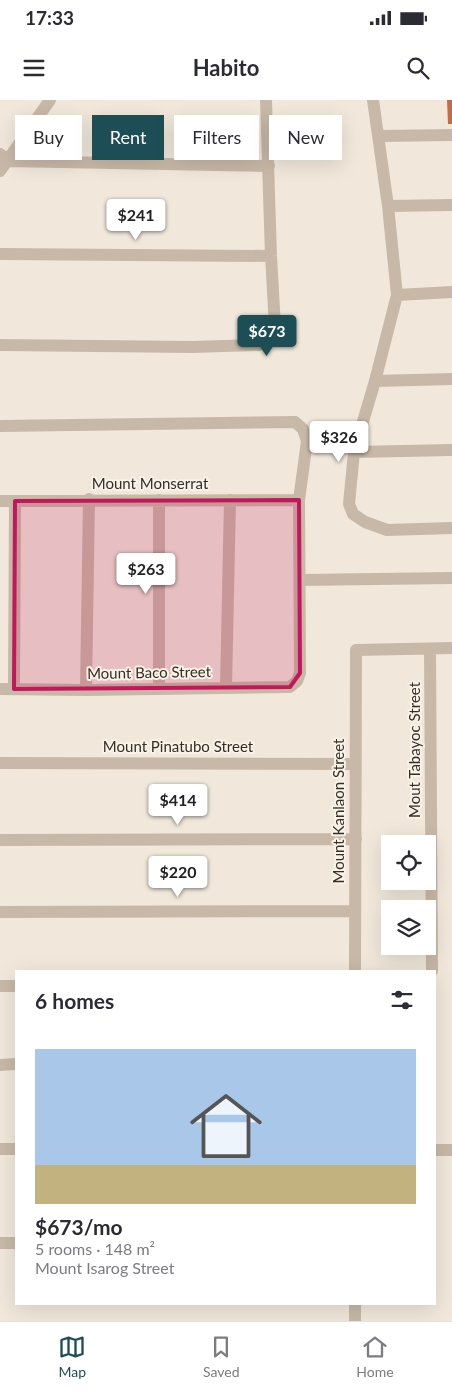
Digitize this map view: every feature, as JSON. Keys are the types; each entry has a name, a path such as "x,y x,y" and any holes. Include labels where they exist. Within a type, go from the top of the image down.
{"street":[{"path":"3,162 50,100"},
{"path":"0,345 192,347 259,345 269,342 275,327 266,100"},
{"path":"373,100 388,206 397,295 354,452 349,504 353,514 365,522 387,530 452,528"},
{"path":"379,136 452,135"},
{"path":"3,162 269,166"},
{"path":"388,206 452,205"},
{"path":"0,254 271,256"},
{"path":"397,295 452,292"},
{"path":"375,381 452,379"},
{"path":"0,426 295,422 303,429 307,441 299,500 301,580 452,578"},
{"path":"354,452 452,450"},
{"path":"86,690 90,500"},
{"path":"159,689 160,500"},
{"path":"226,688 230,500"},
{"name":"Mount Monserrat","path":"0,501 299,500"},
{"path":"14,689 15,501"},
{"name":"Mount Baco Street","path":"0,689 86,690 290,687 297,681 300,673 301,580"},
{"path":"430,649 452,648"},
{"name":"Mount Kanlaon Street","path":"355,970 356,650 430,649"},
{"name":"Mout Tabayoc Street","path":"430,649 432,970"},
{"name":"Mount Pinatubo Street","path":"0,763 356,764"},
{"path":"0,840 356,839"},
{"path":"0,912 356,911"},
{"path":"0,986 15,986"},
{"path":"0,1064 15,1064"},
{"path":"0,1150 15,1150"},
{"path":"436,1150 452,1150"},
{"path":"0,1243 15,1243"},
{"path":"355,1305 355,1321"}],"highlighted area":[{"path":"299,500 300,673 290,687 14,689 15,501"}],"building":[{"path":"447,100 452,100 452,124 448,124"}]}
